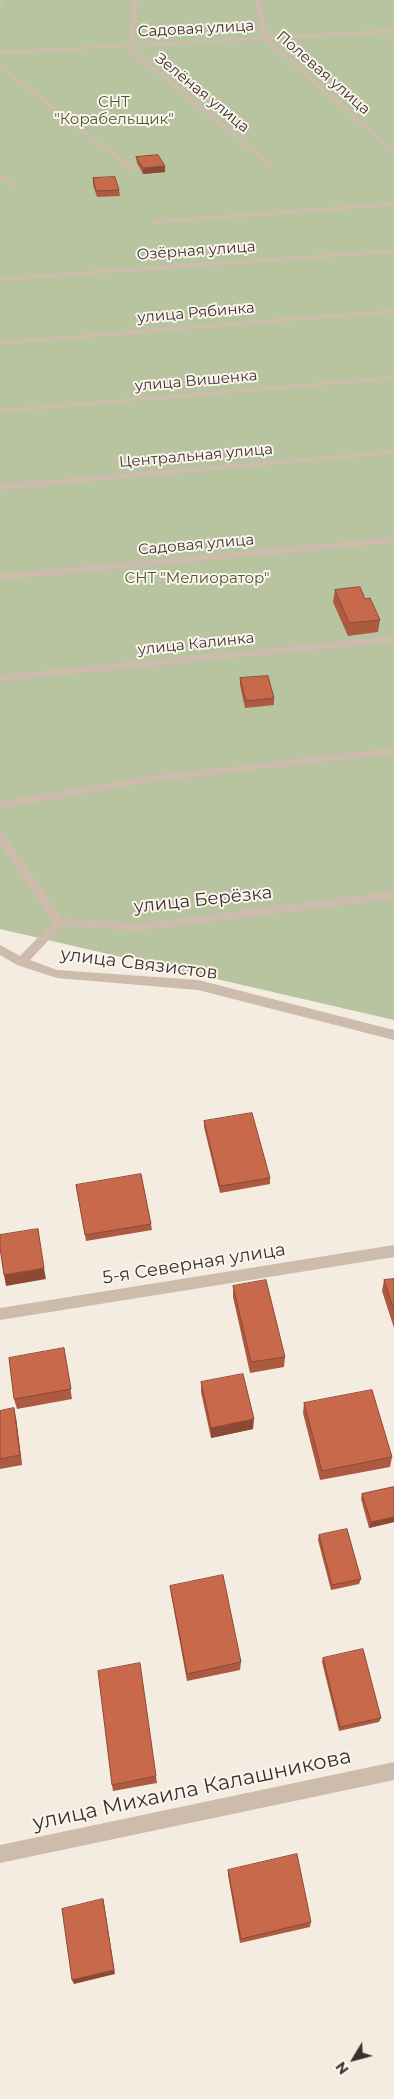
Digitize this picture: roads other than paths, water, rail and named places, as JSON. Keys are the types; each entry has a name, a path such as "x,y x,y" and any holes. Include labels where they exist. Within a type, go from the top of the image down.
{"street":[{"path":"0,6 2,0"},
{"path":"131,47 135,0"},
{"name":"Полевая улица","path":"258,0 265,40 394,152"},
{"name":"Садовая улица","path":"0,53 265,40 394,31"},
{"name":"Зелёная улица","path":"131,47 132,52 274,168"},
{"path":"0,66 135,172"},
{"path":"0,175 17,187"},
{"name":"Озёрная улица","path":"154,222 394,204"},
{"name":"Озёрная улица","path":"0,279 394,251"},
{"name":"улица Рябинка","path":"0,343 394,311"},
{"name":"улица Вишенка","path":"0,411 394,378"},
{"name":"Центральная улица","path":"0,487 394,452"},
{"name":"Садовая улица","path":"0,577 394,540"},
{"name":"улица Калинка","path":"0,678 394,639"},
{"path":"0,805 157,778 394,750"},
{"path":"0,836 59,922 21,962"},
{"name":"улица Берёзка","path":"59,922 140,926 394,895"},
{"name":"улица Связистов","path":"0,949 21,962 57,974 198,984 394,1035"},
{"name":"5-я Северная улица","path":"0,1314 394,1251"},
{"name":"улица Михаила Калашникова","path":"0,1854 394,1771"}],"park label":[{"name":"СНТ \"Корабельщик\"","path":"114,112"},
{"name":"СНТ \"Мелиоратор\"","path":"197,579"}]}
